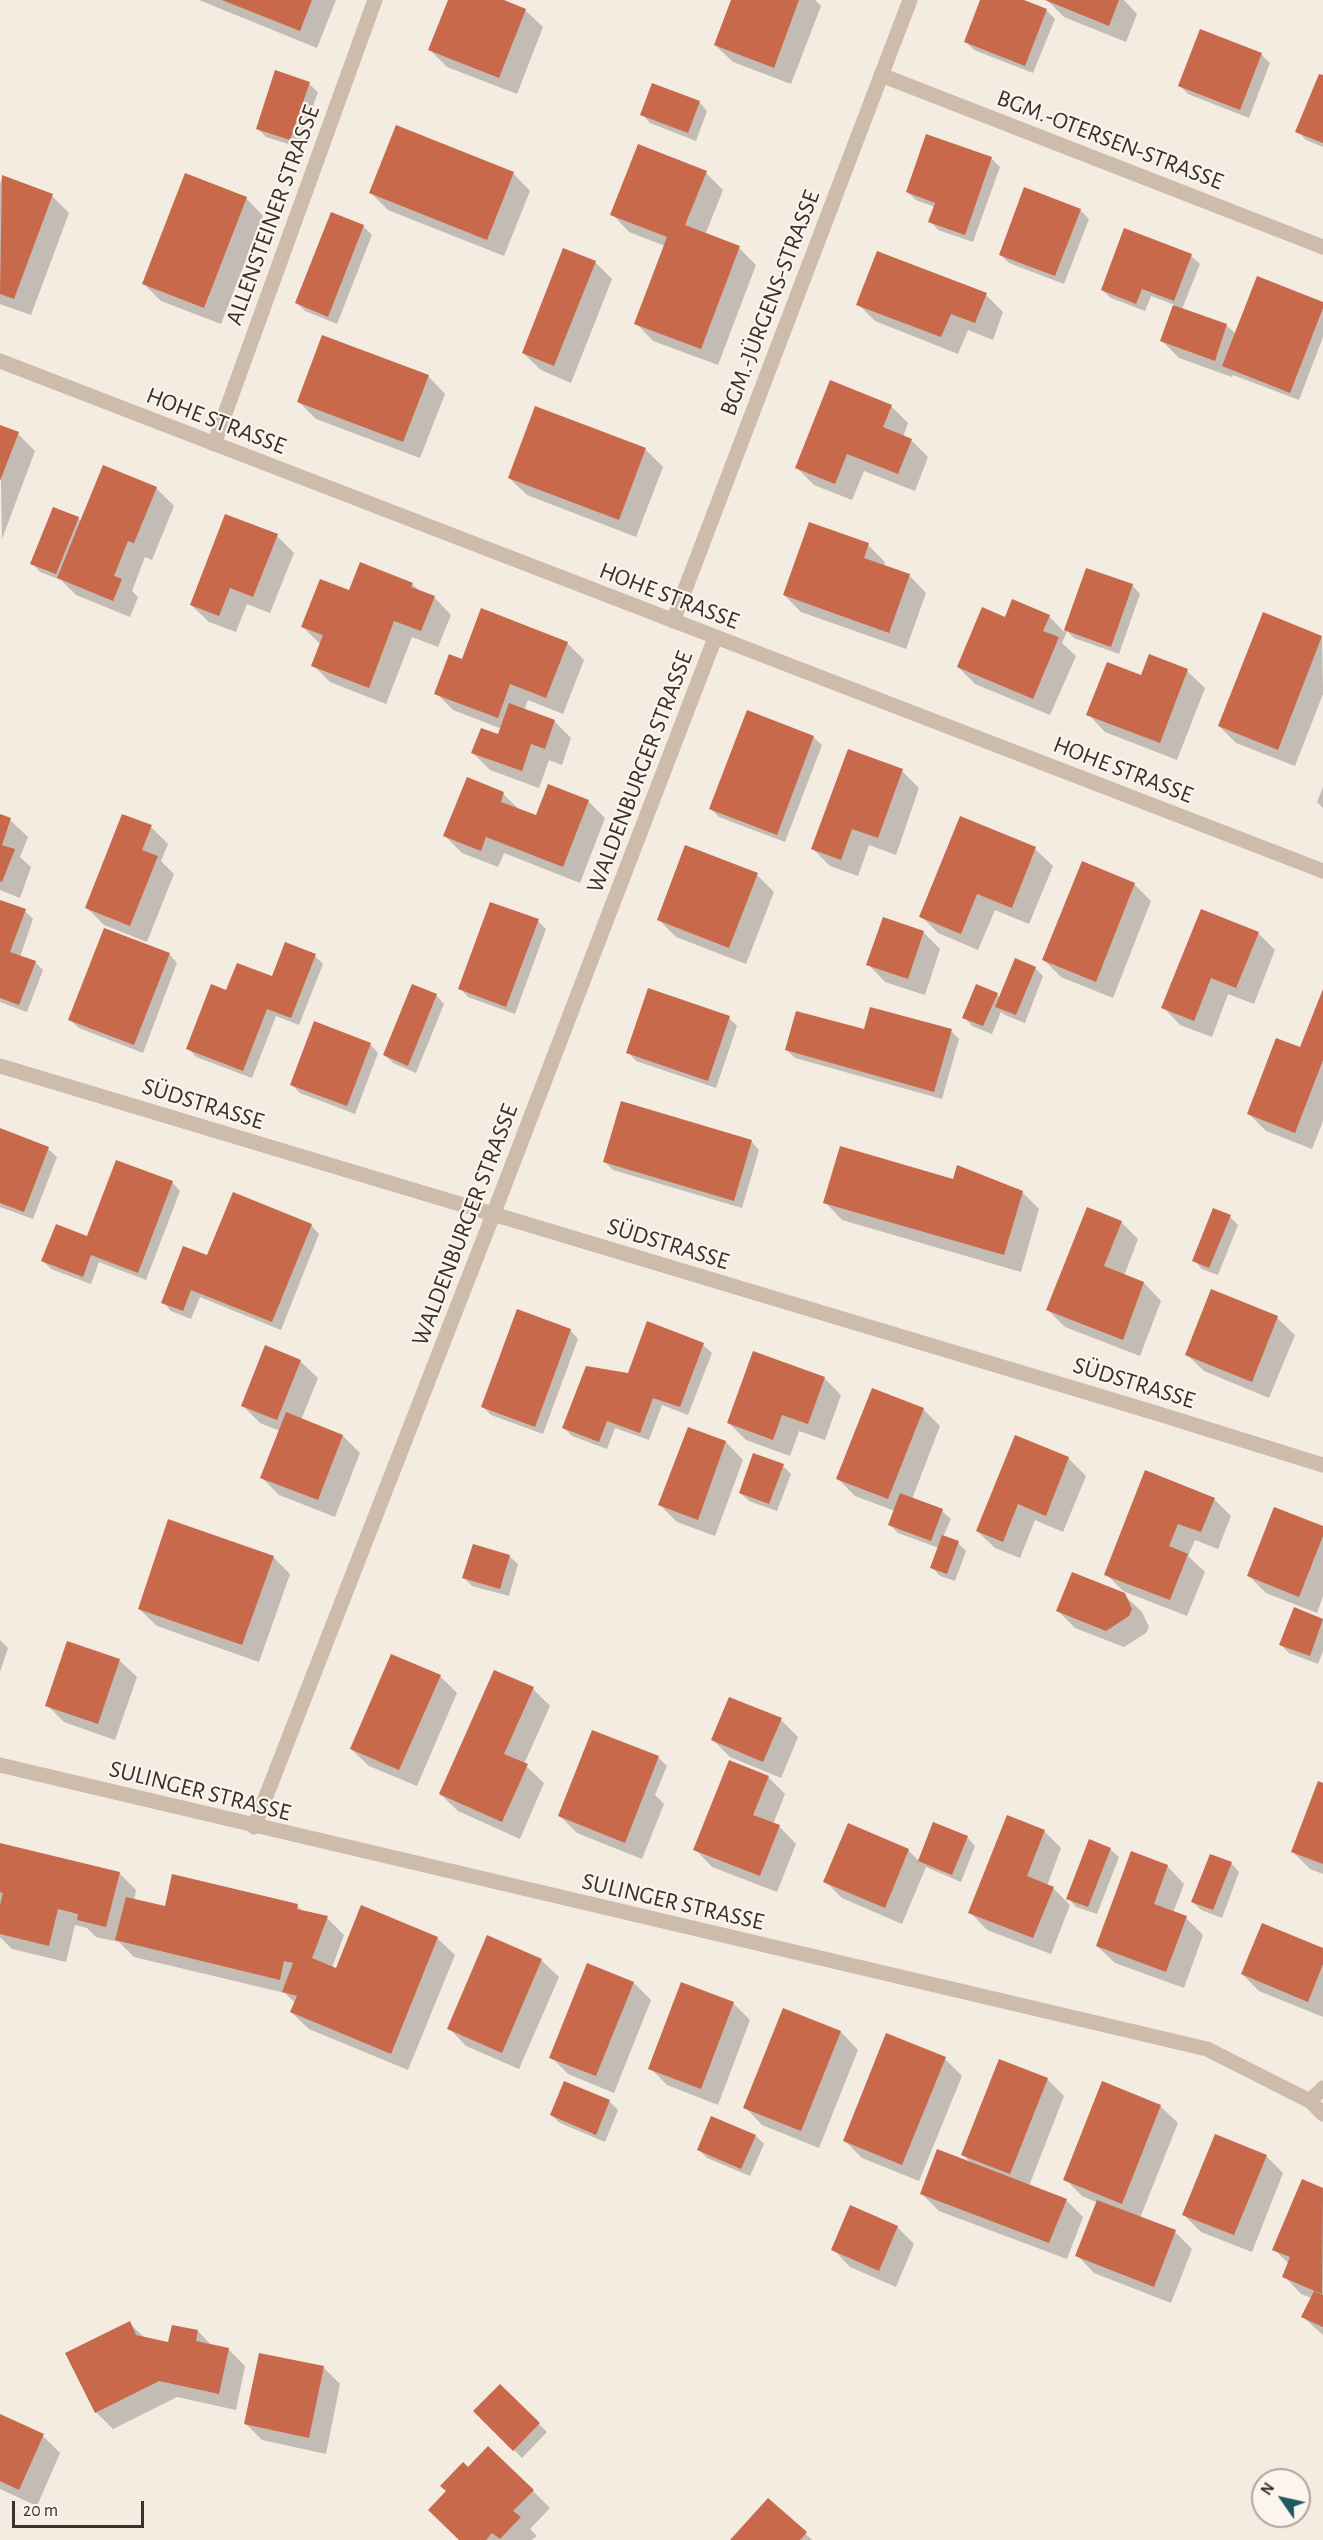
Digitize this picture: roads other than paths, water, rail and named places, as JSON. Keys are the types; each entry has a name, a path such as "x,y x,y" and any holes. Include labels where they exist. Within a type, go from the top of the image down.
{"street":[{"name":"ALLENSTEINER STRASSE","path":"214,444 375,0"},
{"name":"BGM.-JÜRGENS-STRASSE","path":"673,621 910,0"},
{"name":"BGM.-OTERSEN-STRASSE","path":"881,75 1323,247"},
{"name":"HOHE STRASSE","path":"0,362 1323,871"},
{"name":"WALDENBURGER STRASSE","path":"254,1827 715,638"},
{"name":"SÜDSTRASSE","path":"0,1066 1323,1465"},
{"name":"SULINGER STRASSE","path":"0,1766 1207,2049 1310,2101 1323,2114"},
{"path":"1310,2101 1323,2088"}]}
